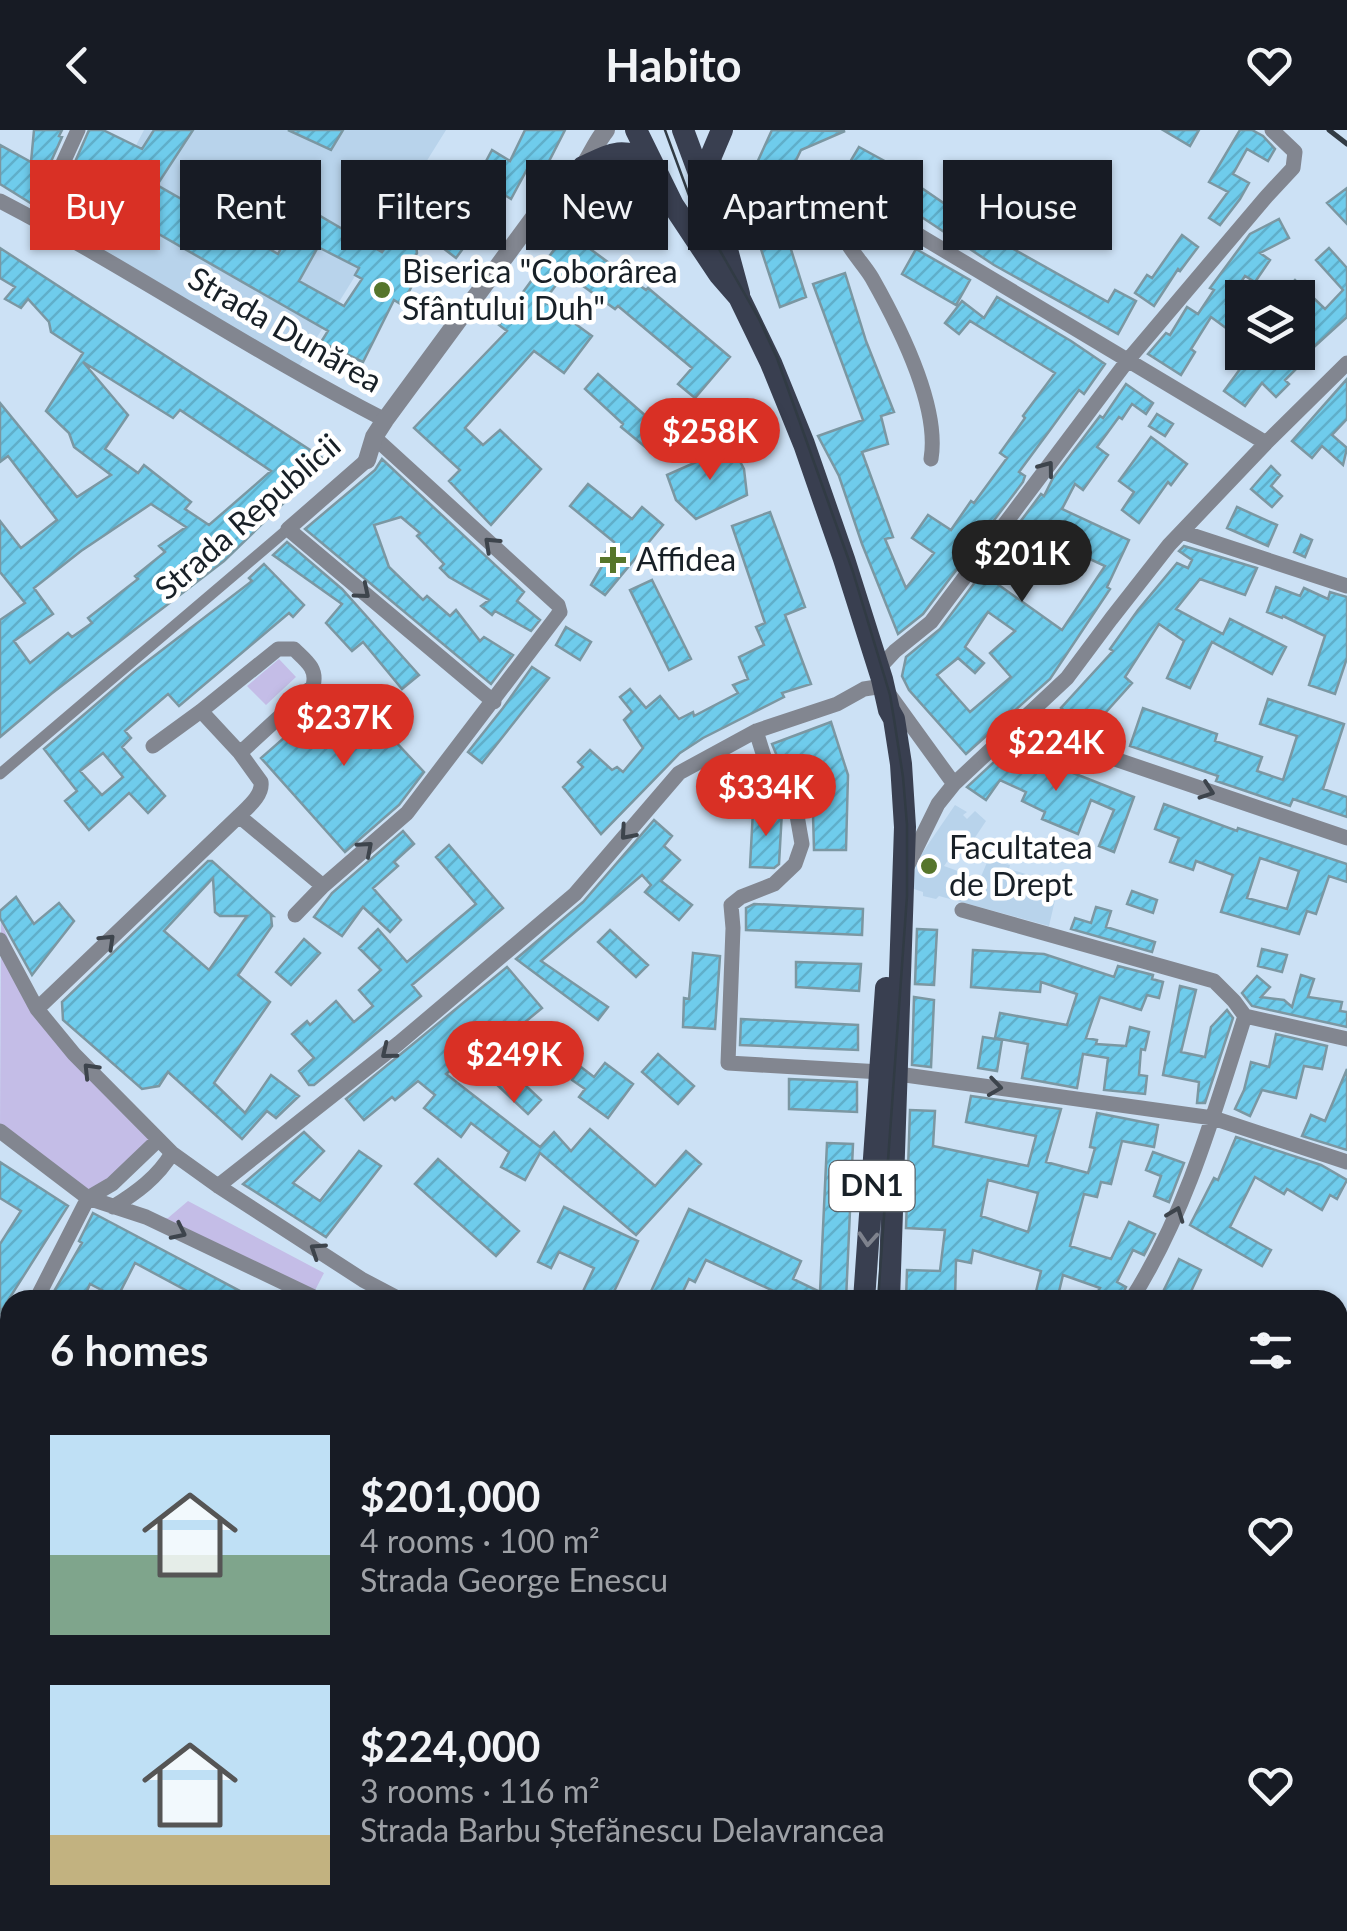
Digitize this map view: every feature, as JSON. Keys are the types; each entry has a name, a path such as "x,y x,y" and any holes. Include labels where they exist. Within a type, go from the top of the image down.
{"main road":[{"name":"DN1","path":"636,130 649,160"},
{"name":"DN1","path":"683,130 694,160"},
{"path":"711,160 722,130"},
{"path":"599,160 615,152 646,160"},
{"name":"DN1","path":"668,194 719,274 739,297 771,363 844,559 894,719 904,798 903,875 890,1073 865,1290"},
{"name":"DN1","path":"727,250 739,297"},
{"name":"DN1","path":"889,710 885,727 894,844 889,1290"}],"street":[{"path":"64,160 78,130"},
{"name":"Strada Republicii","path":"587,160 606,130"},
{"path":"954,784 882,683 882,666 930,622 1128,360 1293,168 1296,152 1278,135"},
{"path":"932,459 934,442 928,408 915,366 872,277 841,232 841,215 851,197 1266,443"},
{"name":"Strada Dunărea","path":"0,201 30,217"},
{"name":"Strada Republicii","path":"0,774 367,460 374,437 385,420 526,228"},
{"name":"Strada Dunărea","path":"92,250 385,420"},
{"path":"903,875 938,804 954,784 1067,678 1182,532 1347,363"},
{"path":"295,915 407,813 560,612 558,605 374,437"},
{"path":"288,529 494,702"},
{"path":"1182,532 1347,586"},
{"path":"153,746 278,648 294,649 313,668 313,686 240,752"},
{"path":"218,1186 399,1043 575,894 679,773 756,731 837,704 882,683"},
{"path":"38,1009 240,816 262,786 240,752 202,711"},
{"path":"1015,725 1347,838"},
{"path":"756,731 766,762 796,804 802,844 795,864 774,884 741,896 731,906 728,1064 890,1073 1213,1118 1347,1162"},
{"path":"240,816 323,886"},
{"path":"962,910 1214,981 1245,1016 1347,1039"},
{"path":"1,945 38,1009 74,1054 172,1153 382,1290"},
{"path":"1137,1290 1172,1226 1213,1118 1245,1016"},
{"path":"0,1131 88,1198 146,1216 299,1290"},
{"path":"41,1290 88,1198 112,1184 158,1140"},
{"path":"113,1206 135,1193 164,1167 172,1153"},
{"path":"130,1169 135,1193 146,1216"}],"shaded area":[{"path":"144,130 446,130 427,160 341,160 341,250 371,250 296,371 92,250 160,250 160,160 128,160"},
{"path":"279,659 296,677 266,705 247,686"},
{"name":"Facultatea de Drept","path":"955,805 967,812 963,815 967,819 975,811 986,821 964,854 956,849 944,866 980,879 988,860 1029,875 1023,892 1055,900 1049,926 939,896 923,896 923,892 911,888 914,865"},
{"path":"1,921 37,1009 158,1140 88,1198 0,1131"},
{"path":"188,1201 324,1273 315,1290 299,1290 146,1217 168,1218"}],"building":[{"path":"34,130 62,130 52,160 31,160"},
{"path":"89,130 103,130 142,149 154,130 193,130 160,180 160,160 76,160"},
{"path":"288,130 343,130 331,150"},
{"path":"525,130 565,130 550,160 526,160 526,171 511,199 506,196 506,160 487,160 492,150 510,161"},
{"path":"772,130 845,131 801,150 796,160 758,160"},
{"path":"1163,130 1199,130 1190,146"},
{"path":"1240,130 1252,130 1275,149 1268,161 1247,149 1233,174 1249,183 1220,225 1209,218 1228,192 1209,182"},
{"path":"0,145 30,161 30,203 0,184"},
{"path":"859,147 883,160 851,160"},
{"path":"160,187 180,198 180,246 160,235"},
{"path":"1347,188 1347,224 1327,203"},
{"path":"923,189 943,203 943,231 923,218"},
{"path":"321,216 341,228 341,250 417,250 409,269 418,274 402,305 394,300 363,362 321,342 328,331 187,250 271,250 278,254 280,250 316,250 299,281 344,306 362,279 355,275 359,268 321,249"},
{"path":"1279,219 1289,238 1260,253 1270,260 1256,280 1245,276 1242,280 1225,280 1225,327 1211,317 1191,349 1195,352 1181,375 1148,354 1166,333 1170,335 1187,307 1198,314 1214,290 1210,288 1250,234"},
{"path":"1182,235 1198,247 1154,306 1135,293 1147,275 1152,278"},
{"path":"0,248 327,461 224,561 0,737 0,620 25,603 0,572 0,521 21,548 57,520 8,456 0,462 0,403 77,497 111,475 74,447 69,433 46,411 83,353 51,332 49,322 28,299 21,308 5,299 15,287 0,278","holes":["83,362 173,418 180,410 271,471 209,525 185,509 191,502 144,465 138,473 105,449 128,415","151,504 186,527 159,546 165,552 135,576 138,579 88,618 92,623 72,637 68,633 30,663 14,641 53,614 34,588"]},
{"path":"1329,248 1347,268 1347,317 1315,346 1315,299 1325,309 1343,290 1316,260"},
{"path":"446,250 462,250 456,258"},
{"path":"554,250 592,250 648,288 730,357 695,398 678,384 692,368 618,306 615,309 565,273 544,301 592,336 564,373 534,351 465,428 483,445 500,430 541,469 491,525 449,481 460,470 414,428 507,331 499,325"},
{"path":"761,250 791,250 806,297 780,307"},
{"path":"918,250 970,280 956,305 902,274"},
{"path":"971,250 1015,250 1108,302 1115,290 1136,301 1118,334"},
{"path":"845,273 894,412 881,416 888,444 862,452 893,537 885,539 906,588 934,553 912,538 928,515 951,530 1007,458 1000,453 1055,373 970,321 959,334 945,323 962,301 984,318 997,297 1105,364 1084,394 1079,390 1019,472 1025,476 1023,482 923,614 898,634 839,476 818,436 863,420 813,284"},
{"path":"1239,370 1295,370 1285,380 1289,384 1276,397 1262,383 1245,406 1224,391"},
{"path":"598,374 664,432 649,450 585,389"},
{"path":"1347,379 1347,419 1332,435 1347,448 1343,465 1322,446 1312,458 1292,441"},
{"path":"1126,384 1153,403 1146,414 1132,404 1122,419 1119,417 1097,447 1108,455 1083,490 1075,484 1062,509 1129,540 1107,587 1110,589 1050,679 966,754 909,690 902,676 906,657 940,629 1041,494 1044,496 1100,416 1103,418","holes":["1049,540 1105,566 1062,630 996,583 1010,564 1025,574","988,612 1015,631 990,653 1011,677 970,712 937,675 958,658 975,673 984,663 965,647"]},
{"path":"1157,414 1173,424 1165,436 1149,426"},
{"path":"1151,437 1187,464 1171,485 1168,482 1139,523 1122,510 1134,492 1119,481"},
{"path":"732,446 744,469 747,495 696,519 676,500 667,475"},
{"path":"382,459 524,592 517,601 540,620 531,631 495,611 492,615 481,606 489,600 449,577 440,568 444,564 417,536 420,533 401,517 374,525 389,567 423,600 427,596 450,616 456,610 480,641 484,637 513,655 491,684 305,529 375,470"},
{"path":"1271,466 1280,475 1271,486 1282,496 1272,507 1251,489"},
{"path":"588,484 632,519 642,507 663,525 605,595 591,585 605,561 601,558 614,542 570,506"},
{"path":"1237,507 1277,525 1268,546 1227,528"},
{"path":"770,512 805,607 785,615 811,684 782,693 784,697 680,753 601,834 563,787 583,767 578,762 590,750 612,770 617,767 623,772 643,748 624,720 632,712 620,697 630,689 646,708 660,696 679,719 693,712 694,716 738,693 733,685 748,679 739,657 764,645 756,627 765,623 732,526"},
{"path":"1301,535 1312,540 1305,557 1294,552"},
{"path":"287,542 342,589 419,675 402,689 363,642 352,651 326,623 342,604 273,555"},
{"path":"1184,546 1257,568 1245,595 1200,579 1176,609 1223,634 1230,619 1286,647 1272,674 1212,642 1190,688 1167,678 1184,641 1159,624 1125,677 1132,683 1088,732 1061,708 1113,651 1110,649 1138,610 1177,563 1188,568 1192,560 1179,551"},
{"path":"264,564 304,605 293,617 289,613 179,706 168,694 125,731 131,738 122,747 165,796 148,813 129,793 89,830 65,801 77,791 44,749 136,670 252,581 249,578","holes":["103,753 123,777 102,795 80,771"]},
{"path":"652,580 691,659 669,670 630,590"},
{"path":"1276,587 1300,596 1304,588 1328,599 1330,592 1347,597 1347,658 1335,694 1309,685 1325,636 1267,612"},
{"path":"566,627 591,642 580,660 556,645"},
{"path":"532,667 549,678 482,763 468,752"},
{"path":"343,686 424,772 399,805 345,852 261,758"},
{"path":"1268,699 1344,724 1323,789 1347,797 1347,817 1293,799 1290,806 1130,746 1143,708 1217,734 1215,741 1262,757 1257,771 1283,780 1297,736 1260,724"},
{"path":"831,722 848,775 846,850 814,850 809,763 784,773 772,744"},
{"path":"1008,749 1134,797 1114,852 1099,846 1114,810 1091,800 1078,834 1042,819 1045,812 1022,801 1026,792 1000,780 986,800 967,787"},
{"path":"1164,804 1347,864 1347,882 1329,876 1316,914 1307,911 1299,934 1221,912 1233,875 1196,861 1193,870 1170,862 1179,838 1155,829","holes":["1260,858 1299,871 1287,909 1247,898"]},
{"path":"753,810 782,811 779,864 774,868 750,867"},
{"path":"654,820 672,836 664,846 680,860 661,881 692,905 679,920 645,892 651,885 642,875 541,961 608,1007 598,1020 516,959 583,902"},
{"path":"403,831 414,844 394,862 398,866 373,888 401,920 390,932 363,907 342,936 314,917 332,893"},
{"path":"449,845 503,908 412,985 421,996 314,1085 309,1085 299,1071 314,1058 292,1034 307,1021 310,1025 336,1001 354,1022 373,1006 359,990 381,970 359,948 378,929 407,962 476,904 436,857"},
{"path":"212,861 273,916 272,926 238,975 270,1002 214,1083 245,1113 271,1075 299,1096 276,1118 267,1111 242,1139 168,1072 159,1086 142,1089 63,1020 62,1002","holes":["213,878 215,912 220,916 247,916 209,970 164,931"]},
{"path":"1132,891 1157,900 1153,913 1127,904"},
{"path":"16,897 34,924 59,903 74,921 32,975 0,918 0,911"},
{"path":"754,904 863,909 862,935 746,930 746,908"},
{"path":"1096,907 1111,911 1106,927 1155,942 1152,952 1071,929 1075,918 1091,923"},
{"path":"917,929 937,930 934,985 915,984"},
{"path":"610,930 648,965 636,977 598,942"},
{"path":"304,939 320,953 291,985 276,972"},
{"path":"1262,949 1287,955 1282,972 1258,966"},
{"path":"973,950 1044,954 1114,977 1118,966 1153,975 1152,979 1163,982 1159,998 1147,995 1141,1010 1100,997 1086,1038 1097,1040 1096,1044 1126,1046 1130,1027 1149,1032 1145,1050 1141,1049 1139,1075 1147,1076 1145,1094 1104,1090 1108,1058 1083,1054 1077,1088 1022,1078 1028,1044 995,1038 1000,1013 1067,1025 1077,994 1041,982 1040,992 971,987"},
{"path":"693,953 720,956 715,1029 683,1027"},
{"path":"796,962 861,964 859,991 796,987"},
{"path":"507,967 542,1008 489,1052 481,1043 446,1074 540,1147 554,1132 571,1151 590,1129 655,1186 686,1151 701,1164 636,1235 540,1153 525,1180 501,1167 509,1152 471,1123 461,1137 424,1108 435,1095 418,1081 364,1120 346,1099"},
{"path":"1301,975 1314,979 1308,997 1342,1002 1340,1011 1347,1012 1347,1027 1252,1006 1242,993 1257,976 1270,987 1261,997 1284,1000 1292,1007"},
{"path":"1180,986 1196,990 1181,1052 1205,1057 1211,1027 1227,1010 1233,1018 1205,1103 1197,1103 1199,1082 1163,1075"},
{"path":"914,997 934,1000 931,1067 912,1065"},
{"path":"741,1019 858,1025 858,1050 740,1045"},
{"path":"1276,1034 1327,1046 1322,1069 1304,1066 1296,1098 1262,1090 1250,1116 1235,1109 1251,1062 1269,1067"},
{"path":"983,1037 1002,1040 997,1071 978,1068"},
{"path":"658,1054 694,1086 678,1104 642,1072"},
{"path":"605,1063 633,1084 608,1118 579,1097 585,1089 572,1080 581,1067 594,1077"},
{"path":"507,1068 541,1100 528,1114 494,1082"},
{"path":"1347,1069 1347,1150 1302,1136 1311,1115 1325,1121"},
{"path":"789,1079 857,1082 857,1112 789,1109"},
{"path":"971,1096 1061,1109 1046,1162 1088,1173 1095,1148 1090,1147 1097,1113 1158,1125 1154,1147 1122,1141 1111,1184 1101,1182 1097,1197 1084,1194 1070,1246 1111,1259 1129,1222 1155,1234 1144,1255 1133,1250 1117,1282 1126,1287 1125,1290 1099,1290 1063,1275 1059,1290 1036,1290 1041,1271 973,1250 971,1263 956,1260 955,1290 906,1290 907,1270 940,1271 945,1230 906,1228 910,1110 935,1111 933,1146 1028,1166 1036,1136 966,1122","holes":["988,1180 1038,1193 1028,1232 981,1216"]},
{"path":"304,1132 324,1151 293,1183 320,1201 359,1151 381,1166 326,1237 243,1184"},
{"path":"1236,1137 1321,1165 1347,1180 1337,1199 1330,1195 1322,1210 1287,1189 1284,1194 1255,1177 1230,1227 1271,1250 1262,1266 1190,1225 1214,1178 1218,1180"},
{"path":"827,1143 853,1144 846,1290 820,1290"},
{"path":"1153,1152 1184,1163 1169,1202 1154,1196 1161,1176 1146,1170"},
{"path":"438,1159 519,1231 496,1256 415,1184"},
{"path":"0,1162 68,1206 15,1290 0,1290 0,1244 21,1211 0,1198"},
{"path":"564,1207 638,1241 615,1290 584,1290 594,1268 559,1252 551,1268 538,1262"},
{"path":"689,1209 801,1261 793,1279 816,1290 771,1290 706,1260 695,1282 689,1279 684,1290 652,1290"},
{"path":"93,1213 238,1290 185,1290 135,1263 121,1290 102,1290 90,1284 87,1290 55,1290 82,1243 79,1241"},
{"path":"1179,1259 1201,1270 1192,1290 1164,1290"}],"tram line":[{"path":"665,130 690,198 777,358 853,572 890,695 903,777 907,896 879,1290"}],"railway":[{"path":"1329,130 1347,144"}],"place":[{"name":"Biserica \"Coborârea Sfântului Duh\"","path":"382,290"},
{"name":"Affidea","path":"613,560"},
{"name":"Facultatea de Drept","path":"929,866"}]}
